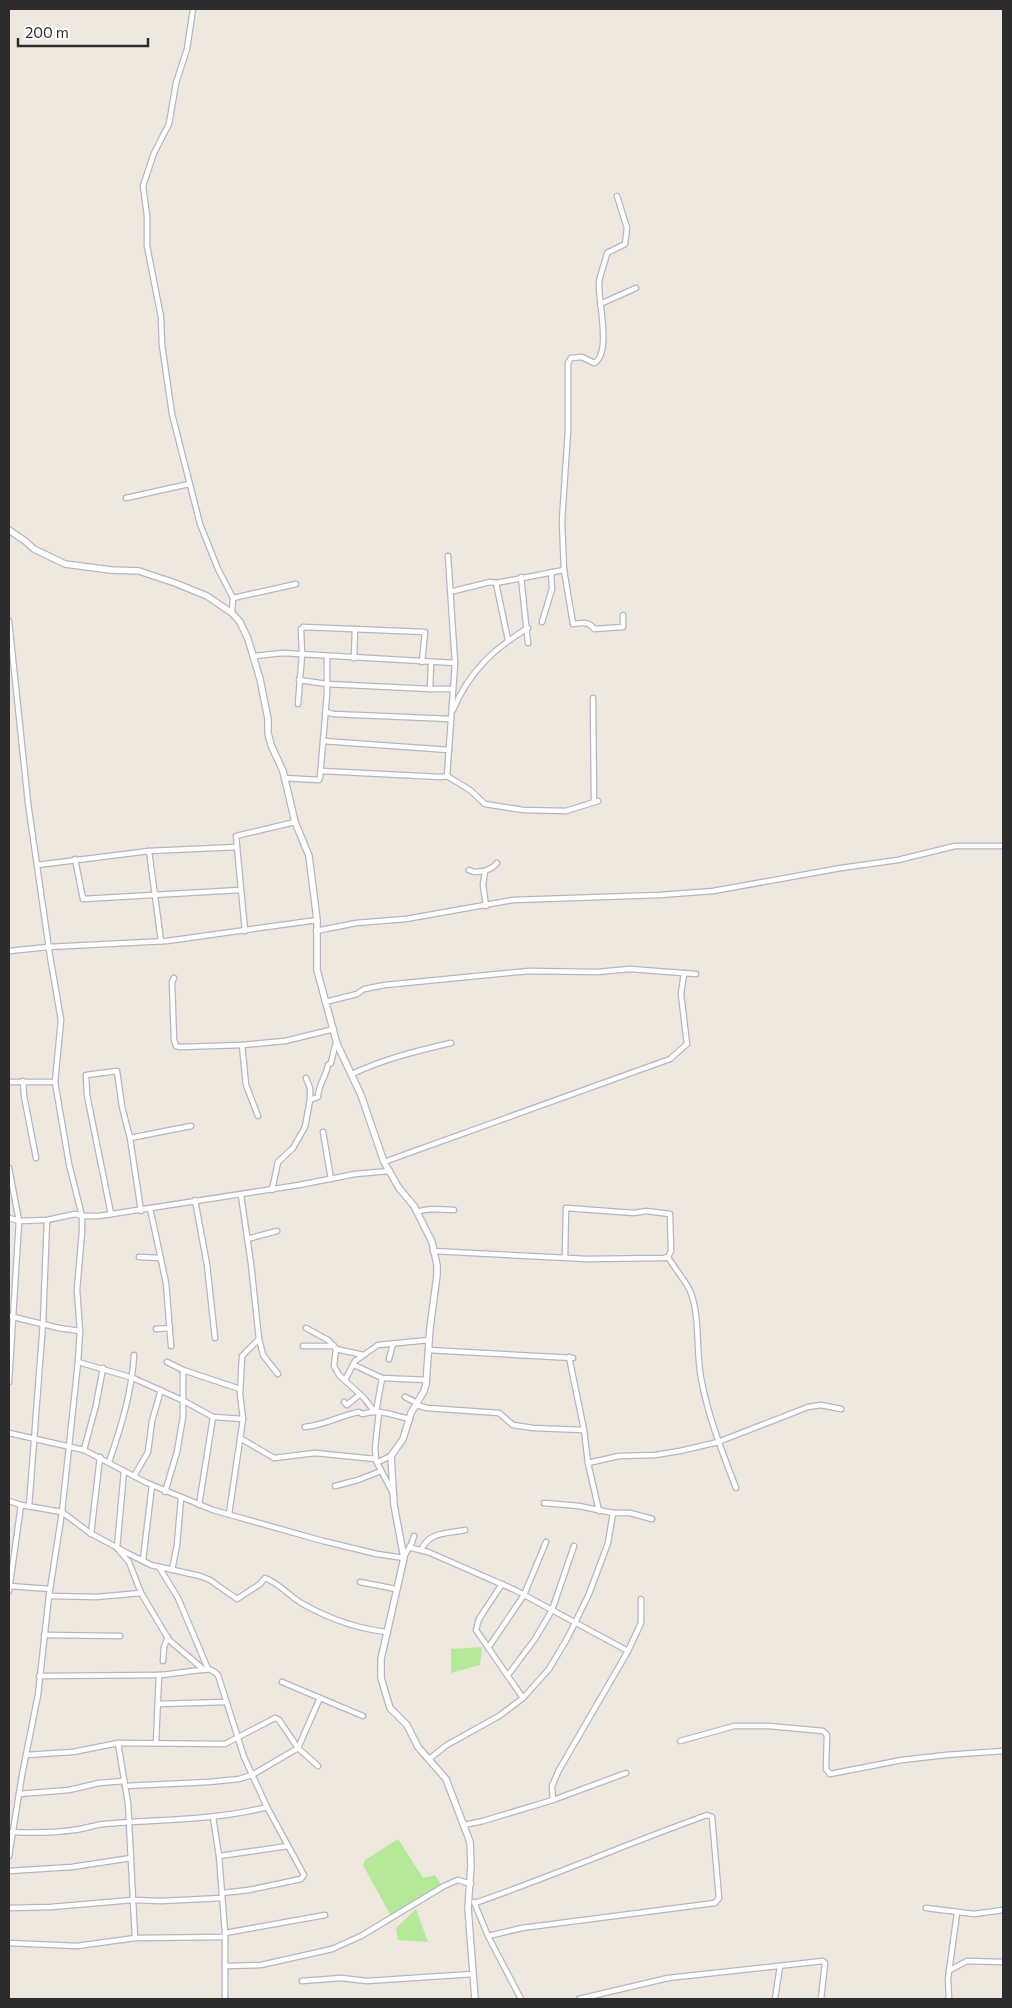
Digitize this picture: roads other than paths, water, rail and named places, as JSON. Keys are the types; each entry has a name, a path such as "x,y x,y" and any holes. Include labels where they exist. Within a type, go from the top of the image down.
{"street":[{"path":"193,9 187,49 176,83 169,124 154,153 142,186 146,210 147,246 161,317 166,375 172,414 189,484 208,546 233,598 232,612"},
{"path":"617,196 627,228 625,244 607,253 599,282 604,331 601,355 598,361 594,363 582,357 571,358 568,363 568,430 562,521 564,570 573,624 586,622 592,625 594,629 623,627 623,615"},
{"path":"600,304 636,288"},
{"path":"126,498 189,484"},
{"path":"9,530 25,540 34,549 65,564 148,572 207,596 232,612 240,622 253,656 268,719 268,733 284,778 295,822 310,856 317,920 317,970 337,1044 352,1074 384,1162 399,1188 417,1212 432,1242 437,1275 428,1350 427,1380 401,1443 391,1456 377,1461 366,1457 315,1453 274,1458 240,1438"},
{"path":"447,776 455,663 448,556"},
{"path":"450,592 490,582 496,583 564,570"},
{"path":"542,622 552,588 551,572"},
{"path":"521,577 528,628 528,644"},
{"path":"496,583 508,640"},
{"path":"233,598 296,584"},
{"path":"9,620 25,776 48,947 61,1020 55,1082 69,1164 82,1216 77,1290 80,1331 78,1362 62,1512 49,1596 33,1725 9,1856"},
{"path":"298,704 302,655 301,629 303,627 425,632 422,662"},
{"path":"451,716 461,692 478,668 508,640 528,628"},
{"path":"354,658 355,629"},
{"path":"253,656 283,653 455,663"},
{"path":"284,778 319,780 322,770 326,712 327,656"},
{"path":"430,689 431,662"},
{"path":"299,680 326,684 430,689 452,688"},
{"path":"322,770 447,776 470,790 485,804 523,810 566,811 596,802 593,698"},
{"path":"326,712 333,714 451,716"},
{"path":"323,741 449,750"},
{"path":"245,931 236,836 295,822"},
{"path":"316,931 356,924 406,919 513,900 660,895 713,891 841,868 898,860 955,846 1003,846"},
{"path":"37,865 149,851 237,848"},
{"path":"149,851 161,941"},
{"path":"76,859 83,899 240,890"},
{"path":"469,870 474,872 485,871 497,863"},
{"path":"485,871 483,886 486,906"},
{"path":"9,951 161,941 317,920"},
{"path":"326,1002 357,994 364,989 385,985 529,971 573,972 630,969 696,974"},
{"path":"384,1162 670,1059 687,1044 681,994 684,973"},
{"path":"174,978 172,982 176,1046 242,1045 284,1041 334,1029"},
{"path":"352,1074 374,1063 404,1053 451,1043"},
{"path":"310,1100 318,1097 318,1087 327,1072 328,1065 331,1063 337,1044"},
{"path":"242,1045 246,1085 258,1116"},
{"path":"111,1214 87,1095 86,1075 116,1071 130,1138 141,1211"},
{"path":"272,1190 278,1162 293,1148 305,1127 310,1100 310,1088 306,1078"},
{"path":"23,1081 24,1096 36,1158"},
{"path":"9,1082 55,1082"},
{"path":"130,1138 191,1126"},
{"path":"323,1132 331,1179"},
{"path":"9,1168 19,1221 11,1316 9,1382"},
{"path":"9,1218 19,1221 47,1220 76,1214 82,1216 141,1211 195,1200 272,1190 355,1174 390,1171"},
{"path":"241,1195 259,1324 259,1339 263,1355 278,1374"},
{"path":"195,1200 207,1265 215,1338"},
{"path":"150,1208 166,1283 171,1346"},
{"path":"417,1212 426,1208 437,1211 454,1210"},
{"path":"565,1257 566,1208 670,1214 671,1251 668,1257"},
{"path":"29,1506 43,1323 47,1220"},
{"path":"247,1240 277,1232"},
{"path":"434,1251 518,1257 631,1260 668,1257"},
{"path":"139,1257 160,1258"},
{"path":"668,1257 690,1290 695,1309 702,1384 718,1442 736,1488"},
{"path":"11,1316 80,1331"},
{"path":"156,1329 170,1328"},
{"path":"306,1328 328,1340 335,1347 334,1366 339,1375 376,1412"},
{"path":"229,1514 243,1419 240,1389 242,1356 259,1339"},
{"path":"345,1380 356,1361 378,1345 429,1340"},
{"path":"389,1359 393,1344"},
{"path":"304,1346 335,1347 362,1355"},
{"path":"428,1350 571,1358 588,1463 599,1511"},
{"path":"109,1462 133,1378 134,1355"},
{"path":"78,1362 133,1378 162,1390 213,1417 243,1419"},
{"path":"167,1362 182,1370 240,1389"},
{"path":"354,1366 382,1378 427,1380"},
{"path":"84,1450 96,1405 103,1368"},
{"path":"165,1492 177,1452 183,1417 182,1370"},
{"path":"382,1378 376,1412 375,1448 377,1461 393,1493"},
{"path":"134,1476 148,1452 152,1421 162,1390"},
{"path":"344,1402 347,1405 359,1395"},
{"path":"406,1397 416,1404 427,1408 499,1413 513,1425 533,1428 584,1430"},
{"path":"588,1463 619,1456 655,1455 680,1451 718,1442 808,1407 840,1408"},
{"path":"305,1427 324,1425 342,1416 376,1412 410,1419"},
{"path":"199,1505 213,1417"},
{"path":"9,1433 69,1445 84,1450 165,1492 199,1505 330,1543 404,1558"},
{"path":"391,1456 393,1493 404,1558"},
{"path":"91,1534 100,1457"},
{"path":"124,1471 117,1548 129,1562 141,1593 168,1637 205,1669"},
{"path":"335,1486 382,1471"},
{"path":"142,1560 152,1485"},
{"path":"172,1570 177,1545 181,1498"},
{"path":"9,1501 62,1512 91,1534 117,1548 159,1566 210,1580 237,1599 266,1578 305,1605 334,1618 387,1632"},
{"path":"544,1503 579,1506 613,1513 630,1513 652,1519"},
{"path":"9,1591 21,1505"},
{"path":"429,1759 447,1745 498,1716 523,1698 549,1669 576,1622 589,1594 608,1543 613,1513"},
{"path":"421,1550 425,1540 433,1536 465,1530"},
{"path":"414,1536 412,1548 406,1553 404,1558 380,1668 390,1708 407,1725 414,1741 446,1779 464,1825 471,1855 475,1999"},
{"path":"488,1648 524,1595 546,1542"},
{"path":"508,1676 535,1639 552,1610 574,1546"},
{"path":"412,1548 502,1584 628,1651"},
{"path":"159,1566 178,1598 205,1669"},
{"path":"360,1582 396,1590"},
{"path":"502,1584 476,1626 476,1630 523,1698"},
{"path":"9,1586 50,1589"},
{"path":"49,1596 96,1597 141,1593"},
{"path":"553,1800 552,1786 559,1770 628,1651 641,1623 640,1599"},
{"path":"44,1635 120,1636"},
{"path":"163,1661 164,1647 168,1637"},
{"path":"9,1908 51,1907 133,1900 161,1901 222,1896 301,1879 304,1875 267,1807 237,1740 218,1674 205,1669 158,1675 39,1676"},
{"path":"156,1743 158,1675"},
{"path":"282,1682 363,1716"},
{"path":"19,1794 69,1790 99,1783 209,1782 239,1779 252,1775 298,1748 320,1698"},
{"path":"158,1704 226,1702"},
{"path":"26,1755 73,1752 118,1743 218,1746 237,1740 275,1718 279,1720 298,1748 318,1766"},
{"path":"680,1740 734,1726 769,1726 823,1731 828,1735 826,1769 830,1774 902,1760 946,1754 1003,1751"},
{"path":"118,1743 129,1823 135,1938"},
{"path":"464,1825 553,1800 626,1773"},
{"path":"12,1832 66,1831 104,1824 213,1817 233,1815 267,1807"},
{"path":"472,1902 577,1866 635,1841 707,1815 712,1817 719,1898 715,1903 522,1928 488,1936"},
{"path":"213,1817 219,1856 225,1935 225,1999"},
{"path":"219,1856 288,1846"},
{"path":"9,1872 72,1867 131,1858"},
{"path":"225,1966 261,1965 332,1949 356,1939 451,1883 458,1880 471,1884"},
{"path":"472,1902 521,1999"},
{"path":"926,1908 974,1914 1003,1910"},
{"path":"949,1999 948,1979 957,1913"},
{"path":"9,1943 78,1946 135,1938 225,1935 325,1915"},
{"path":"950,1970 967,1961 1003,1962"},
{"path":"579,1999 668,1978 824,1962 821,1999"},
{"path":"775,1999 780,1966"},
{"path":"302,1981 342,1978 367,1981 473,1974"}]}
